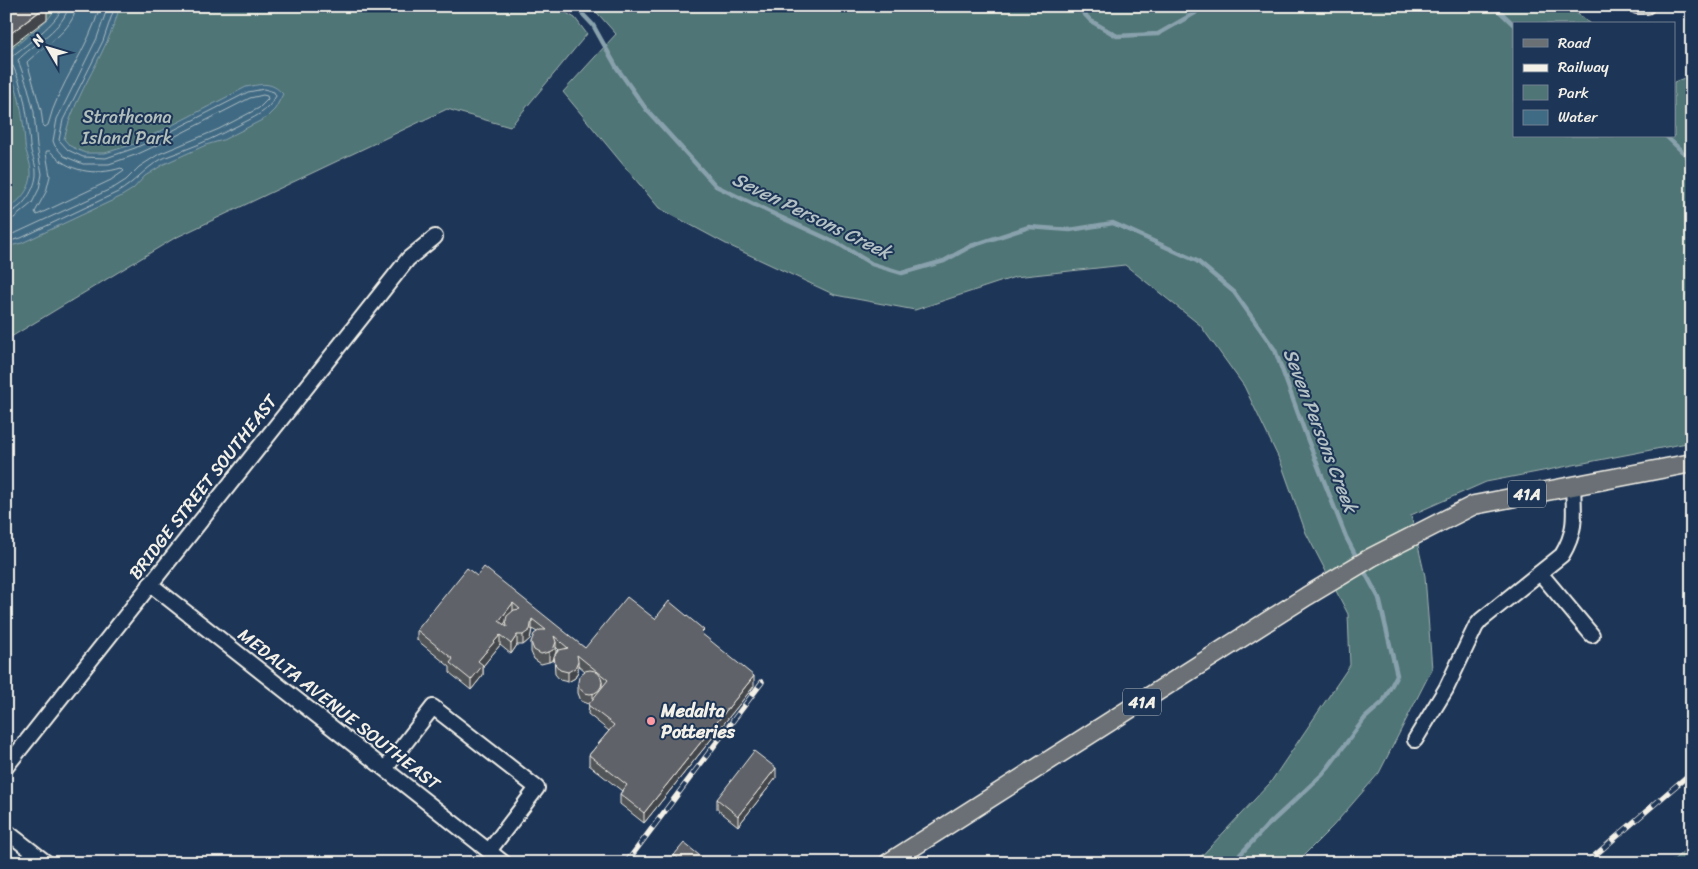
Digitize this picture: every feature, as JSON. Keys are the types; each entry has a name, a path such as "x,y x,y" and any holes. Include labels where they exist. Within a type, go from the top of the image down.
{"main road":[{"name":"41A","path":"888,863 1307,596 1372,557 1474,505 1692,463"}],"street":[{"path":"1637,6 1647,6"},
{"name":"BRIDGE STREET SOUTHEAST","path":"6,767 408,259 435,237"},
{"path":"1415,740 1446,689 1476,626 1562,555 1570,542 1574,527 1573,485"},
{"path":"1540,573 1592,636"},
{"name":"MEDALTA AVENUE SOUTHEAST","path":"150,584 504,863"},
{"path":"385,769 433,707 537,788 489,850"},
{"path":"6,831 47,863"}],"green space":[{"name":"Strathcona Island Park","path":"6,6 411,6 418,8 489,9 504,6 555,6 575,18 587,34 510,127 447,109 173,239 6,340"},
{"path":"591,6 1568,6 1588,22 1513,22 1513,138 1676,138 1676,81 1692,75 1692,442 1486,482 1411,515 1425,576 1432,669 1379,773 1333,826 1296,863 1195,863 1270,783 1350,665 1348,614 1306,533 1281,463 1244,386 1200,325 1125,265 1015,277 915,310 835,295 726,244 659,208 563,92 616,34"},
{"path":"1692,844 1692,863 1670,863"}],"water":[{"path":"58,6 120,6 108,40 76,105 64,139 70,146 85,153 105,153 134,144 246,87 262,84 270,85 283,94 275,109 266,118 223,140 206,145 164,164 145,176 133,189 120,197 22,243 6,247 6,209 16,203 24,194 31,178 31,172 25,145 20,105 8,68 6,54 48,19"}],"building":[{"path":"6,6 46,6 6,37"},
{"name":"Medalta Potteries","path":"484,567 585,648 627,597 655,619 669,601 704,630 701,633 754,676 644,813 620,794 627,785 589,755 614,725 588,705 608,680 577,655 578,661 575,668 568,672 560,670 555,664 554,656 559,650 568,648 554,636 556,642 553,650 541,654 534,650 531,642 534,634 540,630 546,630 532,619 530,630 523,635 517,635 511,644 500,635 478,661 483,665 471,680 450,663 453,659 417,630 467,568 477,576","holes":["513,603 520,609 514,610 507,616 507,627 499,621"]},
{"path":"590,670 599,673 602,682 599,691 590,694 581,691 578,682 581,673"},
{"path":"754,751 776,768 738,816 717,799"},
{"path":"684,843 709,863 684,863 674,855"}],"waterway":[{"name":"Seven Persons Creek","path":"575,6 593,25 617,68 646,109 716,186 839,244 872,264 902,273 944,261 971,246 1029,227 1070,230 1113,223 1197,261 1234,292 1275,350 1346,537 1358,560"},
{"path":"1077,6 1091,21 1117,36 1158,34 1195,13 1201,6"},
{"path":"1494,6 1513,24"},
{"path":"1668,138 1692,161"},
{"name":"Seven Persons Creek","path":"1232,863 1266,827 1323,774 1365,718 1383,702 1397,675 1379,598 1362,567"}],"railway":[{"path":"626,863 762,682"},
{"path":"1586,863 1692,772"}],"place":[{"name":"Medalta Potteries","path":"651,721"}]}
